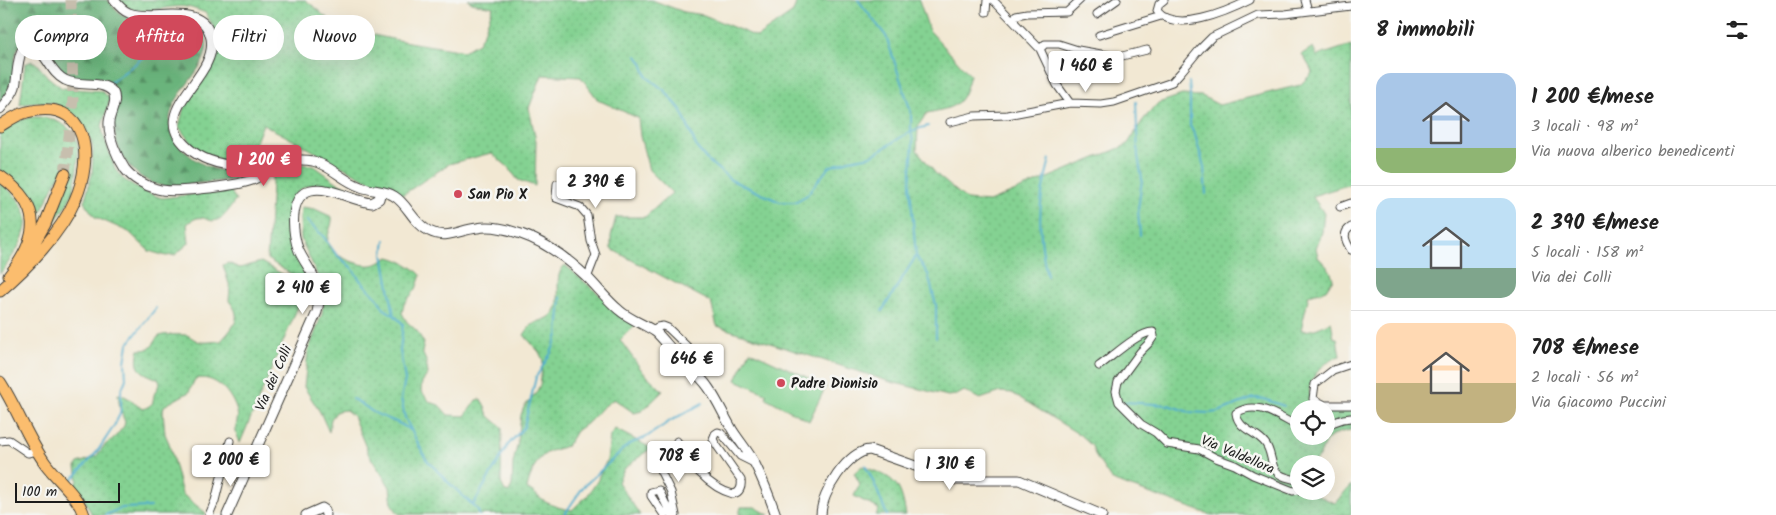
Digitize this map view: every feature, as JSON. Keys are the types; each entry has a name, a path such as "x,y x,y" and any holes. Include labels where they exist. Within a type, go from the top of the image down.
{"main road":[{"path":"0,126 26,112 56,111 65,115 78,126 85,147 83,177 72,207 20,274 0,289"},
{"path":"0,289 17,272 30,252 55,202 65,174"},
{"path":"0,176 18,192 31,212 32,232 17,265 0,289"},
{"path":"0,382 37,451 56,478 77,500 84,515"}],"street":[{"path":"114,0 130,14 178,13 202,21 208,29 211,38 211,53 208,62 178,108 173,126 179,139 192,151 213,162 235,166 263,165 295,159 316,161 359,187 395,196 416,222 428,231 445,236 478,227 494,227 522,234 550,249 587,278 621,312 655,332 707,386 754,463 776,515"},
{"path":"986,12 987,0"},
{"path":"993,0 1040,49 1057,85 1070,103"},
{"path":"1014,21 1016,15 1027,12 1067,12 1080,0"},
{"path":"1097,14 1117,0"},
{"path":"1164,0 1159,4 1157,11 1166,19 1174,20 1199,18 1226,11 1250,0"},
{"path":"1305,0 1308,11"},
{"path":"950,122 974,116 1007,115 1070,103 1101,104 1114,102 1172,82 1212,37 1258,15 1285,14 1351,6"},
{"path":"1099,35 1161,16"},
{"path":"1040,49 1045,44 1059,44 1078,50 1118,57 1146,50"},
{"path":"0,109 15,88 21,52 26,47 34,47 39,50 54,72 63,80 70,83 102,86 113,92 115,98 109,125 117,152 130,174 147,185 162,190 174,191 253,180 262,174 264,170 263,165"},
{"path":"557,184 556,198 580,207 587,215 591,241 596,255 587,278"},
{"name":"Via dei Colli","path":"227,515 317,312 320,298 319,290 296,242 294,220 297,200 302,194 311,190 321,190 372,202 379,200 380,195 378,191"},
{"path":"1340,207 1351,203"},
{"path":"1351,227 1344,234 1345,242 1351,250"},
{"path":"655,332 657,327 663,326 668,328 698,357 708,349"},
{"name":"Via Valdellora","path":"1099,366 1137,338 1153,332 1154,336 1150,342 1140,352 1118,382 1116,391 1119,402 1141,424 1156,433 1167,444 1199,449 1253,475 1290,490"},
{"path":"1351,364 1333,370 1315,384 1314,399 1325,406 1351,405"},
{"name":"Via Valdellora","path":"1290,423 1256,407 1244,408 1236,413 1236,419 1240,425 1256,434 1266,443 1276,471 1281,476 1290,478"},
{"path":"1335,422 1351,418"},
{"path":"677,441 684,454 699,472 730,494 738,492 742,485 741,480 714,442 715,434 721,433 742,458 754,463"},
{"path":"0,441 9,440 28,453 37,451"},
{"path":"209,515 215,501 230,441"},
{"path":"821,515 823,502 835,478 854,456 861,451 870,450 955,480 1019,480 1102,515"},
{"path":"655,460 671,492 676,515"},
{"path":"664,515 650,496 651,492 659,490 671,515"},
{"path":"306,515 322,508 327,512 326,515"}],"green space":[{"path":"0,0 108,0 123,15 117,15 117,60 203,60 203,31 207,46 203,61 175,104 170,119 173,135 186,152 209,167 234,172 253,172 253,174 240,178 173,187 161,186 150,182 132,169 119,150 116,139 114,120 118,96 116,90 111,84 65,77 50,60 107,60 107,15 15,15 13,78 7,94 0,102"},
{"path":"119,0 305,0 323,15 294,15 294,60 375,60 375,35 464,51 478,43 493,7 472,3 468,0 652,0 684,12 704,15 757,37 793,12 797,0 919,0 929,30 970,75 964,93 957,103 952,107 927,113 918,126 917,150 936,174 967,200 989,202 1127,145 1143,120 1158,103 1182,95 1202,96 1219,105 1300,85 1312,73 1302,54 1313,47 1317,56 1351,45 1351,184 1312,196 1324,213 1322,232 1316,248 1318,257 1330,270 1333,279 1326,290 1309,295 1301,330 1316,329 1331,321 1334,338 1337,338 1340,356 1332,359 1318,372 1310,388 1312,400 1290,400 1290,445 1324,445 1320,455 1290,455 1290,500 1328,500 1335,503 1351,485 1351,515 1211,515 1111,479 1096,457 1092,446 1080,435 1012,393 1001,392 980,399 964,391 957,395 948,396 891,382 717,326 711,302 611,249 611,236 616,217 645,217 672,193 649,170 640,136 638,118 598,100 581,77 542,75 529,108 536,141 535,186 518,180 507,166 491,153 449,164 402,195 365,179 263,124 248,162 223,161 195,149 179,127 184,107 214,60 284,60 284,15 213,15 213,27 206,13 189,7 178,6 142,11 133,10"},
{"path":"32,61 62,88 101,91 109,97 102,126 103,134 115,169 123,179 143,191 162,198 230,190 236,200 220,219 213,221 197,218 187,224 189,243 175,255 166,256 149,251 129,232 95,217 84,202 92,174 93,148 89,134 76,116 53,103 36,102 20,105 25,64"},
{"path":"32,117 52,119 64,125 74,135 78,144 77,166 72,195 50,228 68,180 61,172 34,226 34,214 0,174 0,132 20,120"},
{"path":"294,164 313,165 338,183 358,191 359,194 317,185 308,186 300,190 294,197 289,214 289,225 293,246 309,278 307,284 267,259 273,169"},
{"path":"0,183 22,205 26,216 26,227 17,249 0,274"},
{"path":"301,207 315,209 332,217 328,244 340,256 366,265 376,264 389,257 406,264 421,275 416,289 404,304 402,313 424,343 422,352 428,374 422,382 421,391 430,402 439,405 448,415 465,416 476,400 480,399 482,401 488,415 502,428 501,483 505,491 509,493 512,485 513,463 521,415 524,407 540,385 543,360 539,352 524,335 532,325 550,317 555,311 561,270 565,265 635,325 620,340 643,372 663,391 642,411 634,413 614,399 576,431 567,446 546,453 541,457 532,472 527,489 548,503 572,510 588,495 598,480 607,460 610,436 615,429 651,448 624,469 618,482 640,515 399,514 392,505 390,487 369,455 353,416 346,410 337,411 331,419 329,432 320,412 304,387 308,351 322,314 325,292 301,239"},
{"path":"261,262 306,288 240,443 236,432 237,414 235,405 227,392 216,382 202,378 195,379 189,392 164,406 165,434 182,494 206,513 205,515 92,515 83,496 72,488 78,481 76,467 78,463 96,457 124,426 125,422 120,409 118,394 144,409 152,403 160,383 158,379 143,372 138,366 139,350 150,348 156,339 165,335 187,335 201,342 221,341 233,327 236,317 236,312 229,301 230,287 223,265 228,263 240,268"},
{"name":"Padre Dionisio","path":"750,351 826,386 809,421 766,398 767,394 736,380"},
{"path":"1351,408 1351,430 1335,435 1335,409"},
{"path":"862,466 882,474 894,482 901,494 906,515 876,515 879,509 854,496 860,484 854,473"},
{"path":"741,507 755,507 769,515 739,515"}],"waterway":[{"path":"858,0 886,36 911,112 913,142 910,186 916,256 928,274 936,305 936,338"},
{"path":"637,56 642,63 647,77 664,90 681,110 697,148 707,160 731,180 780,202 795,202 807,195 829,167 849,160 871,156 911,131 928,126"},
{"path":"111,82 139,60"},
{"path":"1189,82 1190,126 1195,135 1204,167 1206,194"},
{"path":"1136,102 1138,156 1142,179 1138,210 1140,235"},
{"path":"1047,276 1040,214 1042,194 1050,159"},
{"path":"307,221 323,236 336,254 352,268 384,309 403,324 400,351 405,380 401,398 405,418 426,459 478,510 479,515"},
{"path":"385,240 383,254 394,315"},
{"path":"882,311 916,256"},
{"path":"473,505 508,445 524,427 536,377 551,353 558,335 561,297"},
{"path":"69,483 97,452 120,414 121,391 126,379 125,362 128,344 156,308"},
{"path":"1125,402 1168,405 1189,412 1209,413 1218,412 1254,398 1264,399 1284,406"},
{"path":"352,399 373,412 410,430"},
{"path":"564,515 583,487 629,444 645,438 670,421 703,403"},
{"path":"865,465 887,515"},
{"path":"105,515 122,508 151,507"}],"tunnel":[{"path":"65,174 73,99 71,0"}],"place":[{"name":"San Pio X","path":"458,194"},
{"name":"Padre Dionisio","path":"781,383"}]}
